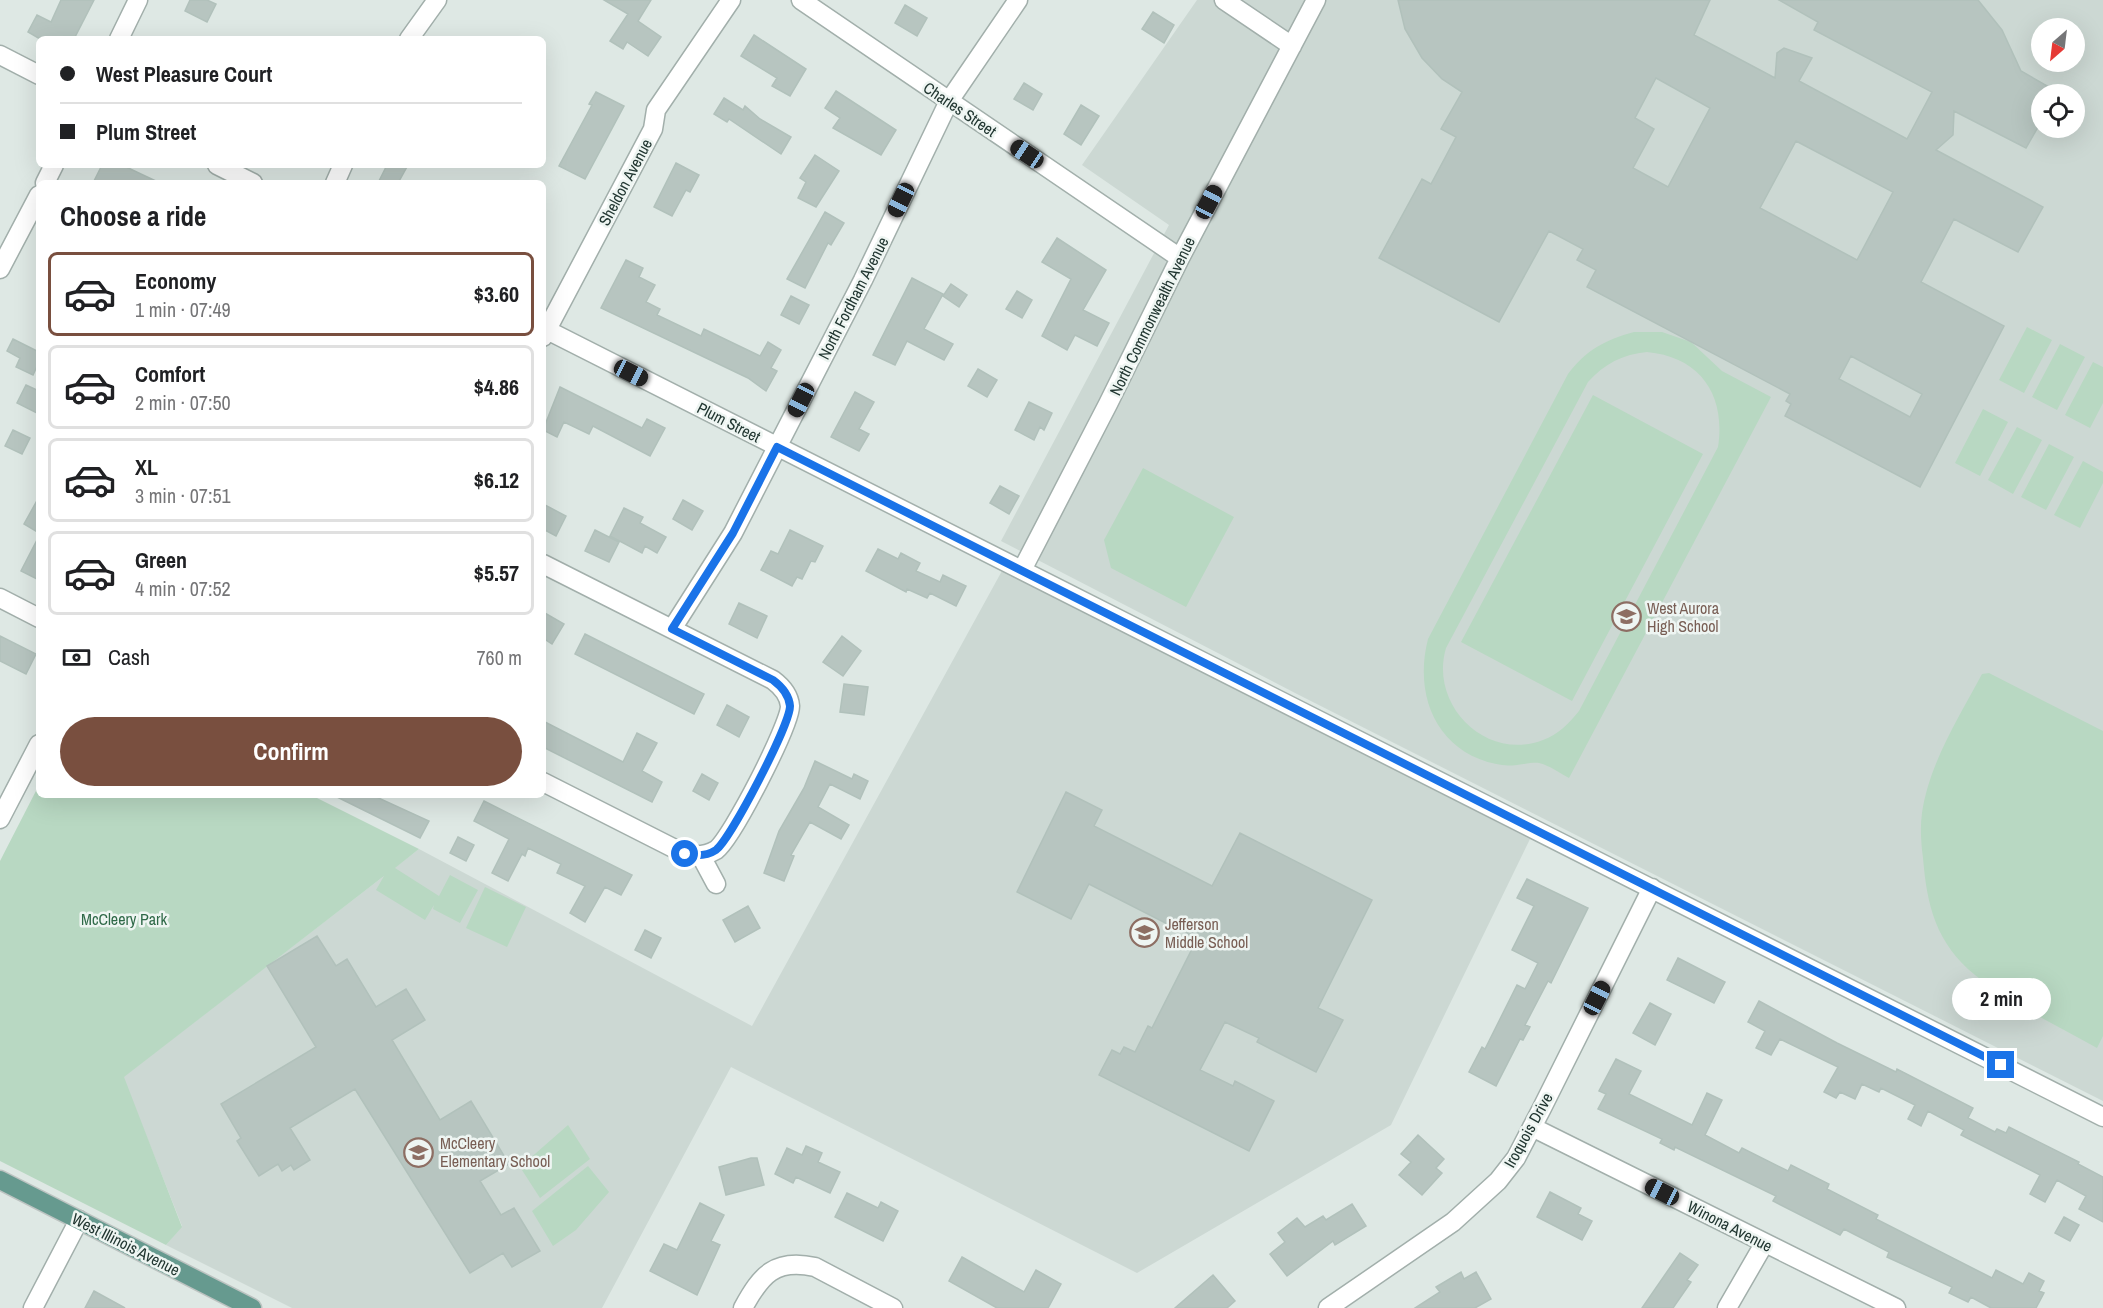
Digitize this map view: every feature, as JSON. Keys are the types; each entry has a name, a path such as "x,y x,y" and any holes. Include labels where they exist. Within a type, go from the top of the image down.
{"main road":[{"name":"West Illinois Avenue","path":"0,1180 252,1308"}],"street":[{"path":"120,36 138,0"},
{"path":"411,36 437,0"},
{"name":"Sheldon Avenue","path":"546,328 653,129 656,110 731,0"},
{"name":"Charles Street","path":"801,0 1180,258"},
{"name":"North Fordham Avenue","path":"672,629 733,533 863,280 949,101 1018,0"},
{"path":"1224,0 1292,46"},
{"name":"North Commonwealth Avenue","path":"1022,570 1180,258 1316,0"},
{"path":"0,55 36,73"},
{"path":"223,168 247,180"},
{"path":"0,269 36,201"},
{"name":"Plum Street","path":"546,333 1022,570 2103,1117"},
{"path":"546,566 773,680 780,685 789,700 787,719 731,832 715,851 701,855 685,854 546,784"},
{"path":"0,598 36,616"},
{"path":"0,819 36,750"},
{"path":"701,855 716,884"},
{"name":"Iroquois Drive","path":"1328,1308 1424,1243 1476,1202 1498,1181 1516,1158 1652,888"},
{"name":"Winona Avenue","path":"1532,1126 1896,1308"},
{"path":"33,1308 79,1220"},
{"path":"1727,1308 1764,1244"},
{"path":"743,1308 757,1283 770,1271 786,1265 815,1268 893,1308"}],"shaded area":[{"name":"West Aurora High School","path":"1197,0 2103,0 2103,1101 1297,694 1001,541 1169,225 1082,165"},
{"name":"Jefferson Middle School","path":"1003,569 1530,839 1391,1125 1137,1273 731,1067 602,1308 292,1308 166,1245 182,1226 123,1077 419,849 752,1026"}],"green space":[{"path":"2027,327 2052,340 2024,393 1999,380"},
{"path":"1634,332 1662,332 1691,342 1722,371 1771,397 1569,778 1539,763 1502,765 1480,759 1461,749 1435,720 1424,682 1424,661 1428,639 1568,374 1589,352 1605,342","holes":["1647,352 1666,355 1682,362 1706,382 1718,411 1718,447 1579,711 1558,732 1543,740 1522,745 1501,743 1483,736 1467,724 1454,708 1446,690 1443,669 1446,648 1588,382 1607,365 1622,358"]},
{"path":"2060,344 2085,357 2057,410 2032,397"},
{"path":"2093,362 2103,367 2103,403 2090,428 2065,415"},
{"path":"1593,395 1703,454 1572,701 1461,642"},
{"path":"1983,409 2008,422 1980,476 1955,463"},
{"path":"2017,427 2042,440 2013,494 1988,480"},
{"path":"2049,444 2074,457 2046,510 2021,497"},
{"path":"2083,461 2103,472 2103,483 2080,528 2054,515"},
{"path":"1143,468 1234,517 1186,607 1111,568 1104,540"},
{"path":"1989,673 2103,731 2103,1036 2097,1048 2019,1005 1975,975 1962,963 1942,937 1931,908 1921,835 1926,795 1938,759 1955,724 1982,674"},
{"name":"McCleery Park","path":"36,791 36,798 317,798 419,849 395,868 439,896 450,875 478,890 460,923 433,909 434,905 425,920 376,890 384,876 124,1077 182,1227 166,1245 0,1161 0,861"},
{"path":"485,887 526,907 507,947 466,928"},
{"path":"568,1125 590,1159 540,1198 520,1167"},
{"path":"588,1166 609,1192 576,1230 553,1246 532,1211"}],"building":[{"path":"61,0 94,0 76,36 36,37 28,32 37,15 51,22"},
{"path":"190,0 207,0 216,4 207,22 185,11"},
{"path":"604,0 651,0 638,21 661,37 648,56 627,42 623,49 610,41 628,14"},
{"path":"1398,0 1710,0 1694,35 1775,78 1777,53 1784,48 1812,58 1799,81 1907,139 1932,92 1814,30 1818,22 1779,0 1978,0 2002,30 2021,71 2044,84 2031,84 2032,138 2026,148 1954,111 1953,135 1936,150 2043,207 2018,252 1954,219 1921,282 2004,326 1920,487 1785,416 1791,404 1786,401 1790,394 1587,287 1596,270 1577,260 1583,249 1549,231 1499,322 1379,258 1422,179 1431,184 1456,137 1441,129 1462,92 1442,79 1422,58 1405,29","holes":["1656,78 1710,108 1668,187 1633,168 1654,129 1635,118","1796,141 1893,192 1857,260 1760,208","1851,356 1922,394 1910,417 1839,379"]},
{"path":"905,5 927,18 917,36 895,23"},
{"path":"1153,12 1174,25 1164,43 1142,29"},
{"path":"754,35 806,69 790,96 772,86 777,78 741,56"},
{"path":"1024,83 1042,94 1033,110 1014,99"},
{"path":"836,91 896,130 881,155 833,128 840,118 825,108"},
{"path":"596,92 624,106 585,179 559,166 592,105 589,104"},
{"path":"724,98 743,110 745,106 760,119 791,137 781,154 729,119 727,122 714,114"},
{"path":"1081,105 1099,116 1081,145 1064,134"},
{"path":"815,155 839,171 816,207 798,198 806,182 800,178"},
{"path":"676,163 699,175 690,192 686,190 672,216 654,207"},
{"path":"100,168 128,168 154,180 94,180"},
{"path":"386,168 406,168 400,180 380,180"},
{"path":"825,212 844,223 831,245 828,243 805,288 787,279"},
{"path":"1057,238 1106,270 1083,310 1109,323 1097,346 1075,335 1067,350 1042,336 1071,279 1042,262"},
{"path":"626,260 643,268 639,277 655,285 646,302 660,309 657,315 701,336 704,329 760,356 768,342 781,350 771,368 777,371 766,391 748,378 601,308"},
{"path":"912,278 943,294 924,329 953,344 944,360 907,341 895,365 873,355"},
{"path":"951,284 967,295 959,307 943,296"},
{"path":"1017,291 1032,300 1022,318 1006,309"},
{"path":"791,296 809,305 799,324 781,315"},
{"path":"13,339 36,350 36,368 33,375 16,367 20,358 7,351"},
{"path":"978,369 997,380 987,397 968,386"},
{"path":"26,385 36,390 36,412 17,403"},
{"path":"560,387 642,428 647,419 665,428 650,456 593,426 589,434 564,422 557,437 546,432 546,422"},
{"path":"855,392 874,402 859,429 869,434 859,451 831,437"},
{"path":"1029,402 1052,413 1044,430 1040,427 1034,440 1015,430"},
{"path":"13,430 30,438 22,454 5,446"},
{"path":"1000,486 1019,496 1009,514 990,503"},
{"path":"683,500 703,511 692,530 673,519"},
{"path":"36,502 36,531 24,524"},
{"path":"546,506 566,516 556,536 546,531"},
{"path":"624,508 643,517 640,523 666,537 657,553 645,546 642,553 610,536"},
{"path":"595,530 619,542 609,562 585,551"},
{"path":"790,530 823,546 815,562 811,561 802,579 797,577 792,586 761,570 771,551 778,554"},
{"path":"36,542 36,578 21,571"},
{"path":"878,549 898,559 901,553 920,563 916,571 940,582 943,575 966,586 956,606 930,593 927,598 907,589 906,592 866,571"},
{"path":"739,603 767,616 757,638 729,624"},
{"path":"546,614 564,624 552,644 546,640"},
{"path":"585,634 704,694 694,714 575,654"},
{"path":"0,636 36,654 26,674 0,661"},
{"path":"842,636 861,651 843,676 823,662"},
{"path":"844,684 868,687 864,715 840,712"},
{"path":"727,705 749,717 739,737 717,725"},
{"path":"546,723 623,762 637,733 657,743 642,771 662,782 652,802 546,749"},
{"path":"815,761 852,779 854,774 868,781 860,799 830,784 818,807 849,825 841,839 810,822 791,855 794,856 784,881 764,873 779,831 804,788"},
{"path":"702,774 718,783 709,800 693,791"},
{"path":"1066,792 1102,810 1094,826 1212,886 1240,833 1372,900 1318,1008 1343,1020 1316,1072 1257,1042 1259,1038 1225,1022 1200,1070 1233,1086 1235,1081 1274,1101 1249,1151 1099,1075 1112,1050 1120,1054 1124,1047 1135,1052 1148,1026 1152,1028 1197,939 1089,884 1071,919 1017,892"},
{"path":"339,798 379,798 429,821 420,838"},
{"path":"484,801 632,875 621,895 605,887 585,922 570,913 585,886 557,873 561,864 528,848 525,856 522,854 508,881 492,873 509,839 474,821"},
{"path":"458,837 474,845 466,861 450,853"},
{"path":"1527,879 1588,908 1551,983 1548,981 1525,1025 1530,1027 1523,1040 1520,1039 1496,1086 1469,1072 1482,1047 1485,1049 1517,985 1525,989 1538,963 1512,950 1534,906 1517,898"},
{"path":"748,906 760,928 735,942 723,920"},
{"path":"645,930 661,938 651,958 635,950"},
{"path":"317,936 336,966 347,959 376,1007 406,989 425,1020 392,1040 440,1120 471,1101 509,1164 480,1181 501,1215 514,1208 540,1251 512,1267 503,1253 470,1273 355,1089 290,1128 310,1160 294,1170 291,1165 282,1171 278,1164 259,1176 237,1141 241,1138 221,1104 316,1047 267,966"},
{"path":"1678,958 1725,982 1714,1003 1667,980"},
{"path":"1759,1001 1837,1043 1896,1072 1897,1069 1973,1108 1968,1118 1995,1132 1997,1129 2006,1133 2009,1127 2079,1162 2078,1164 2103,1177 2103,1222 2079,1209 2086,1196 2057,1180 2045,1202 2030,1194 2040,1175 1961,1135 1964,1130 1928,1111 1921,1126 1908,1119 1915,1105 1881,1088 1879,1092 1862,1084 1855,1099 1840,1092 1836,1098 1824,1092 1838,1067 1780,1039 1771,1055 1756,1048 1765,1031 1748,1022"},
{"path":"1650,1003 1671,1014 1655,1045 1633,1033"},
{"path":"1616,1059 1641,1071 1629,1094 1692,1125 1707,1093 1722,1100 1705,1135 1739,1153 1742,1148 1788,1171 1791,1165 1829,1184 1827,1189 1878,1215 1876,1219 1992,1278 1996,1270 2023,1284 2029,1273 2044,1281 2039,1291 2044,1293 2036,1308 1991,1308 1971,1297 1968,1302 1949,1293 1952,1287 1887,1257 1889,1252 1844,1229 1840,1235 1773,1201 1776,1196 1675,1147 1674,1150 1660,1143 1662,1139 1598,1109 1606,1094 1599,1091"},
{"path":"1418,1135 1444,1159 1436,1168 1442,1173 1422,1195 1399,1175 1411,1162 1401,1154"},
{"path":"806,1146 822,1153 818,1162 840,1172 830,1193 796,1177 793,1183 775,1174 787,1148 802,1155"},
{"path":"757,1158 764,1185 726,1195 719,1167"},
{"path":"1550,1192 1581,1208 1578,1214 1592,1221 1582,1240 1537,1217"},
{"path":"847,1193 878,1208 881,1202 898,1211 883,1241 835,1217"},
{"path":"700,1203 724,1215 711,1241 720,1245 697,1295 650,1271 664,1244 677,1250"},
{"path":"1352,1204 1366,1226 1335,1245 1333,1241 1287,1276 1270,1254 1285,1242 1278,1233 1297,1218 1305,1227 1323,1216 1326,1220"},
{"path":"2064,1217 2079,1225 2070,1241 2055,1233"},
{"path":"1680,1253 1698,1265 1687,1280 1691,1282 1673,1308 1642,1308"},
{"path":"962,1257 1024,1292 1036,1270 1061,1284 1048,1308 997,1308 949,1281"},
{"path":"1461,1272 1464,1279 1476,1272 1491,1299 1475,1308 1415,1308 1440,1292 1436,1287"},
{"path":"1213,1275 1235,1301 1227,1308 1175,1308"},
{"path":"94,1291 125,1308 85,1308"}],"place":[{"name":"West Aurora High School","path":"1626,617"},
{"name":"Jefferson Middle School","path":"1144,933"},
{"name":"McCleery Elementary School","path":"419,1152"}],"route":[{"path":"685,854 695,856 715,851 731,832 784,729 790,708 786,693 773,680 672,629 733,533 777,447 2001,1065"}]}
